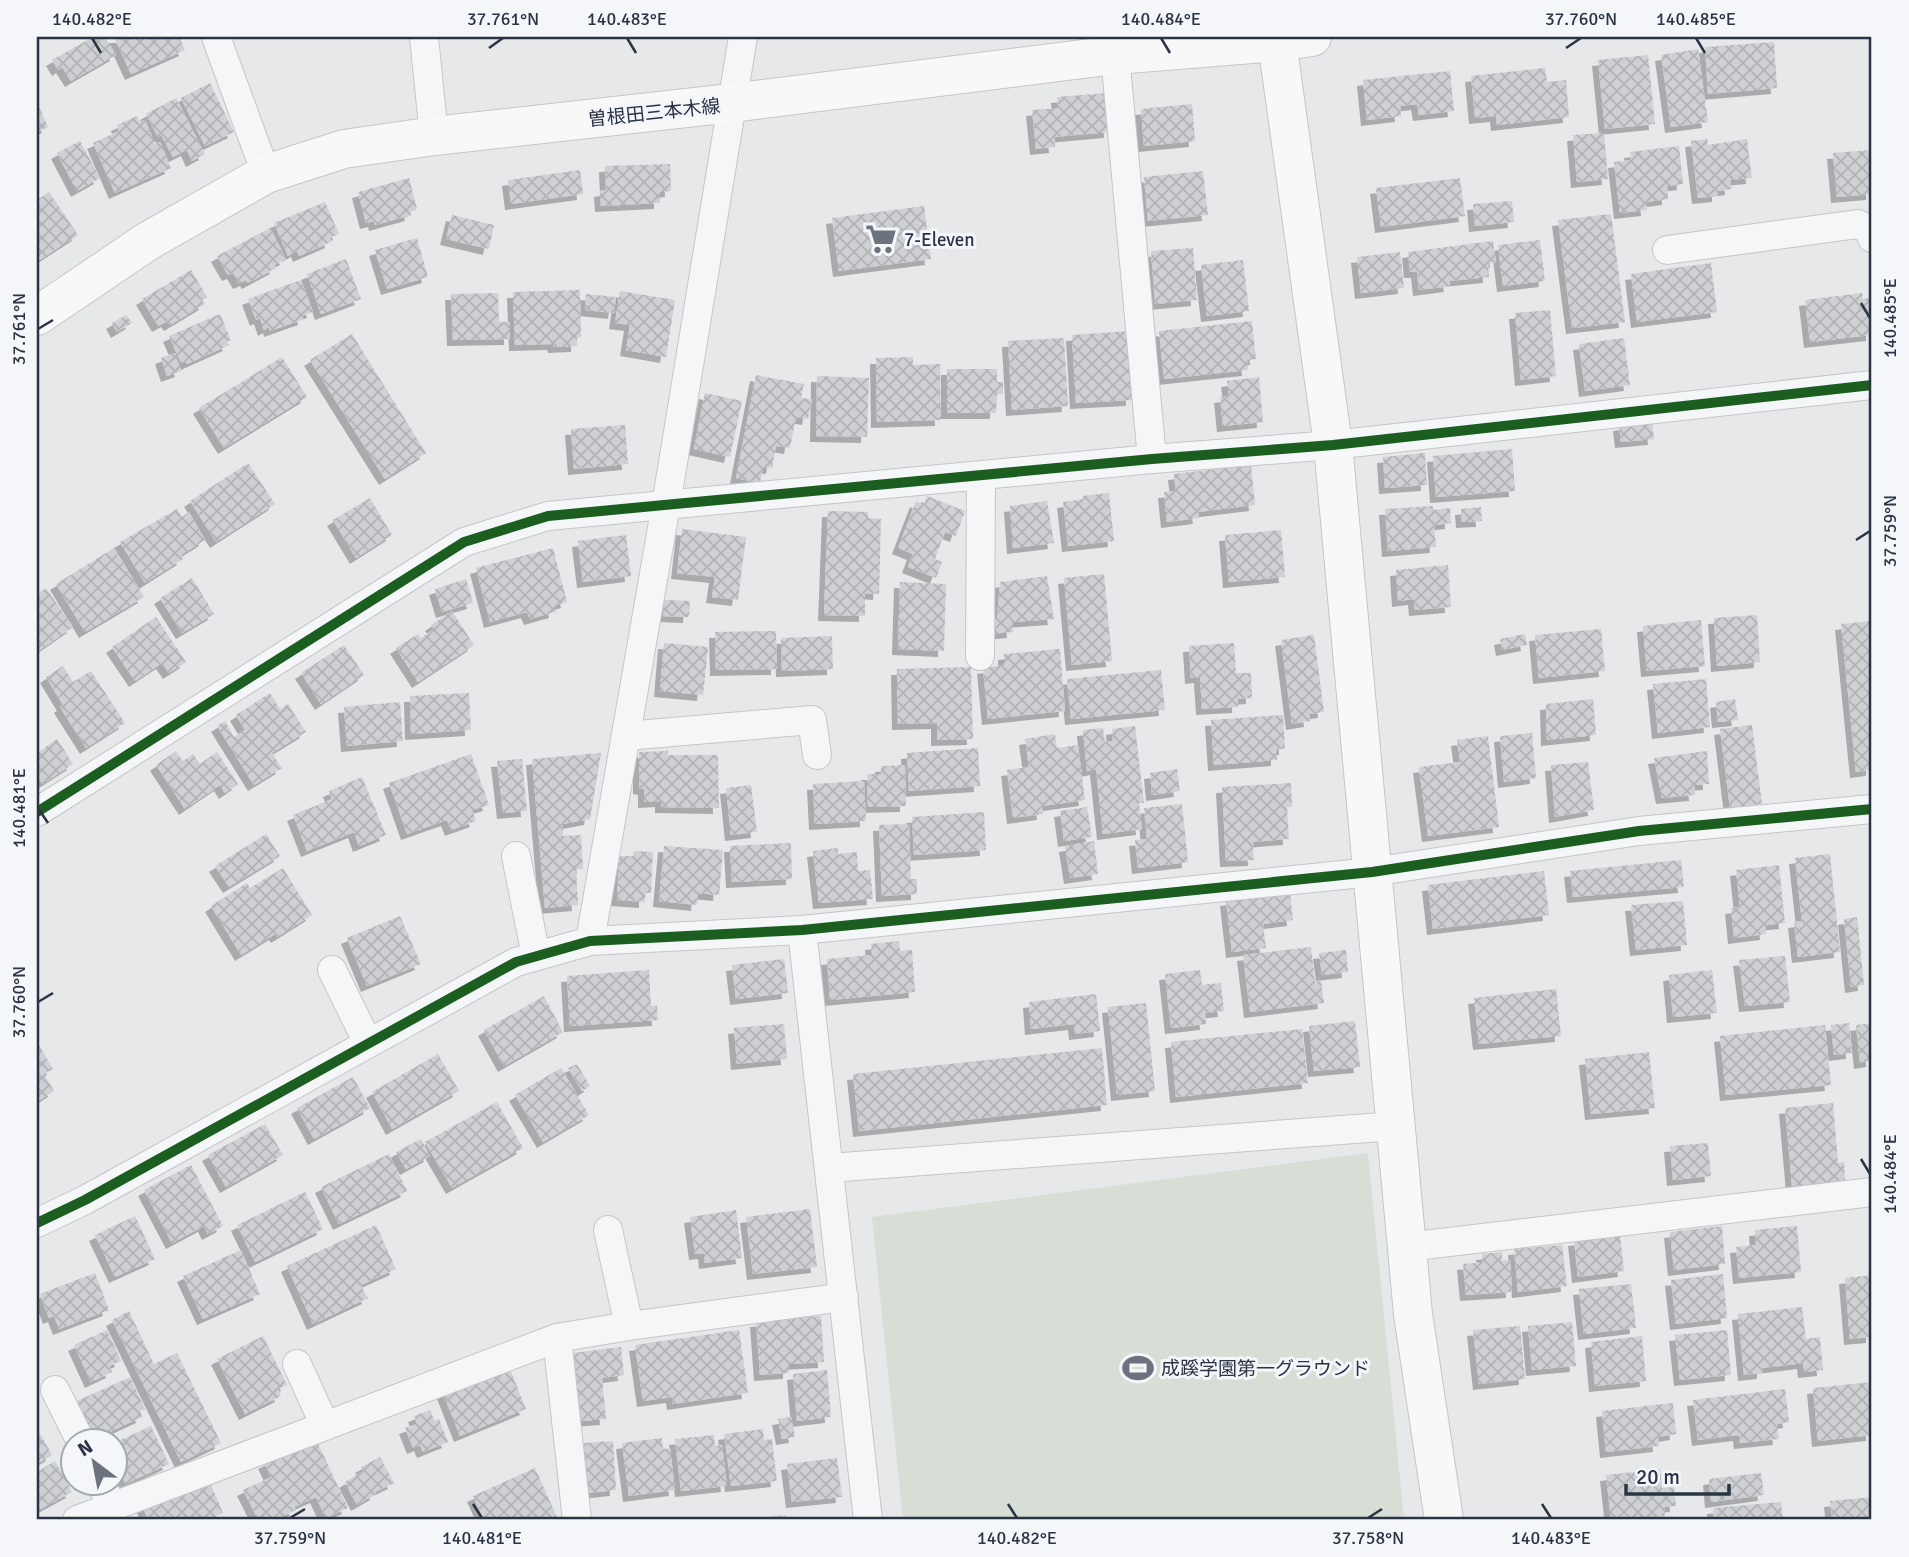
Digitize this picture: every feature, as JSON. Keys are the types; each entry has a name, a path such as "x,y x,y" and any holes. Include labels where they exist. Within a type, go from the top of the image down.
{"street":[{"path":"216,37 266,174"},
{"path":"424,37 434,136"},
{"path":"590,941 666,505 743,37"},
{"path":"1289,38 1333,445 1413,1314 1444,1520"},
{"name":"曽根田三本木線","path":"37,316 148,241 266,174 344,149 434,136 731,103 1118,46 1289,38"},
{"path":"1118,46 1152,459"},
{"path":"1667,250 1858,224 1869,230 1872,238"},
{"path":"37,812 464,542 548,516 1152,459 1333,445 1872,385"},
{"path":"980,656 981,475"},
{"path":"626,736 812,720 817,755"},
{"path":"37,1223 85,1200 516,962 590,941 802,930 1372,872 1639,831 1872,809"},
{"path":"516,856 536,956"},
{"path":"802,930 868,1520"},
{"path":"332,970 368,1043"},
{"path":"829,1168 1396,1126"},
{"path":"1407,1247 1872,1192"},
{"path":"608,1230 629,1326"},
{"path":"130,1488 325,1426 557,1338 844,1297"},
{"path":"557,1338 577,1520"},
{"path":"298,1364 325,1426"},
{"path":"55,1390 74,1428"},
{"path":"77,1520 103,1498"}],"shaded area":[{"name":"成蹊学園第一グラウンド","path":"1368,1153 1404,1520 903,1520 872,1217"}],"building":[{"path":"93,37 105,37 116,55 71,81 62,67 58,70 52,60"},
{"path":"114,37 179,37 185,50 131,74"},
{"path":"1774,42 1777,88 1708,94 1705,47"},
{"path":"1698,49 1708,122 1671,127 1661,55"},
{"path":"1648,55 1655,124 1605,129 1598,60"},
{"path":"1545,68 1547,82 1566,80 1569,117 1497,125 1496,116 1475,118 1471,76"},
{"path":"1450,71 1454,111 1419,115 1417,104 1400,106 1401,116 1367,120 1363,80"},
{"path":"210,83 234,132 205,146 181,98"},
{"path":"1107,93 1110,132 1054,137 1055,147 1036,149 1032,110 1058,108 1057,97"},
{"path":"176,98 205,154 192,161 187,150 173,157 146,114"},
{"path":"37,102 48,127 37,132"},
{"path":"1192,104 1195,141 1144,146 1141,109"},
{"path":"137,116 140,122 145,120 155,144 160,142 171,168 115,193 93,143 119,131 117,125"},
{"path":"1604,133 1608,179 1577,182 1573,135"},
{"path":"1707,139 1708,145 1747,139 1752,178 1730,180 1731,189 1718,191 1718,196 1698,198 1691,141"},
{"path":"80,141 100,178 77,191 57,153"},
{"path":"1679,146 1683,184 1667,186 1668,199 1646,202 1647,210 1620,213 1614,162 1631,160 1630,152"},
{"path":"1872,150 1872,194 1837,197 1833,153"},
{"path":"670,164 671,191 660,192 660,203 601,206 600,191 606,190 605,166"},
{"path":"580,170 583,194 511,204 508,180"},
{"path":"1203,171 1208,215 1148,221 1144,177"},
{"path":"409,178 417,209 410,212 411,215 375,225 374,221 366,223 358,192"},
{"path":"1460,178 1465,216 1381,227 1376,188"},
{"path":"49,192 78,235 38,261 37,200"},
{"path":"1512,201 1514,222 1475,226 1473,204"},
{"path":"325,202 339,234 330,238 331,242 299,256 297,251 288,256 274,223"},
{"name":"7-Eleven","path":"924,206 931,259 839,271 832,218"},
{"path":"1611,214 1625,322 1572,328 1558,220"},
{"path":"452,215 494,225 489,249 446,239"},
{"path":"270,228 286,259 274,265 276,268 248,283 246,280 239,283 233,273 228,275 217,256"},
{"path":"417,238 428,277 387,289 375,250"},
{"path":"1540,240 1545,281 1503,286 1498,245"},
{"path":"1493,241 1496,262 1488,263 1489,277 1449,281 1450,286 1419,290 1417,272 1410,272 1408,252"},
{"path":"1193,248 1197,300 1155,304 1151,251"},
{"path":"1400,252 1404,288 1361,293 1357,257"},
{"path":"346,259 361,299 321,314 307,274"},
{"path":"1243,260 1249,311 1207,316 1201,265"},
{"path":"1711,263 1717,312 1637,322 1631,274"},
{"path":"191,270 207,297 202,300 205,304 170,325 167,321 158,326 142,299"},
{"path":"301,280 313,312 303,315 304,319 270,331 269,327 264,330 260,318 256,320 248,299"},
{"path":"580,290 581,337 577,338 577,346 515,345 513,292"},
{"path":"620,291 675,300 666,357 626,350 630,325 615,323"},
{"path":"498,293 499,322 510,322 510,339 453,340 451,294"},
{"path":"1862,293 1863,299 1872,298 1872,335 1810,342 1805,300"},
{"path":"586,294 616,297 614,313 585,310"},
{"path":"1550,310 1556,376 1521,380 1515,313"},
{"path":"220,314 231,340 227,342 229,345 187,364 186,361 181,363 169,336"},
{"path":"126,315 132,323 117,332 112,323"},
{"path":"1252,321 1256,359 1247,360 1248,370 1164,379 1159,331"},
{"path":"1129,331 1132,400 1076,403 1072,335"},
{"path":"352,334 426,453 385,479 310,360"},
{"path":"1064,338 1068,406 1012,410 1008,341"},
{"path":"1624,338 1630,385 1585,391 1579,344"},
{"path":"175,353 181,371 167,376 161,358"},
{"path":"282,357 307,397 224,448 199,408"},
{"path":"913,357 913,365 940,364 941,420 877,422 876,358"},
{"path":"947,369 997,369 997,382 1003,382 1003,394 997,394 996,413 947,413"},
{"path":"756,375 804,384 801,398 812,399 808,419 796,417 790,448 776,446 772,468 763,467 760,483 736,478"},
{"path":"817,376 869,378 867,437 816,436"},
{"path":"1259,377 1263,422 1223,426 1220,397 1229,396 1227,381"},
{"path":"705,393 742,401 730,457 694,449"},
{"path":"1652,421 1654,439 1621,442 1619,425"},
{"path":"625,425 628,464 574,469 571,429"},
{"path":"1512,449 1515,491 1436,497 1433,456"},
{"path":"1425,453 1427,485 1385,488 1383,457"},
{"path":"248,463 275,504 216,542 190,501"},
{"path":"1251,465 1255,505 1198,512 1199,518 1167,522 1164,492 1176,491 1174,474"},
{"path":"1109,493 1114,541 1068,546 1063,502"},
{"path":"927,496 965,511 956,536 945,532 935,559 942,562 936,578 908,567 913,554 898,548 916,501 924,505"},
{"path":"370,498 392,535 356,558 333,520"},
{"path":"1047,501 1054,543 1013,548 1010,506"},
{"path":"1433,506 1433,510 1450,508 1451,523 1434,525 1436,547 1388,551 1385,509"},
{"path":"1481,507 1482,521 1462,522 1461,509"},
{"path":"177,509 182,517 189,512 205,540 181,555 183,559 145,583 120,542"},
{"path":"828,511 868,512 868,518 881,519 879,594 865,593 865,616 824,615"},
{"path":"682,529 746,537 738,600 712,597 715,577 677,573"},
{"path":"1281,530 1285,577 1229,582 1225,535"},
{"path":"626,535 631,576 583,582 578,541"},
{"path":"114,548 144,597 85,632 56,584"},
{"path":"553,548 567,602 554,606 555,612 530,619 527,612 490,622 476,568"},
{"path":"1448,565 1451,607 1415,610 1414,599 1398,601 1396,570"},
{"path":"1104,574 1112,661 1072,665 1064,578"},
{"path":"1047,576 1054,619 1012,622 1013,632 991,634 990,619 997,618 1000,582"},
{"path":"192,578 214,614 182,633 160,598"},
{"path":"466,579 473,603 442,612 435,589"},
{"path":"900,582 946,584 944,651 898,649"},
{"path":"46,588 73,627 37,652 37,594"},
{"path":"664,600 690,601 689,617 663,616"},
{"path":"452,611 474,645 418,682 396,648 418,634 421,638 434,629 431,625"},
{"path":"1757,615 1760,662 1717,666 1714,618"},
{"path":"156,617 186,662 169,673 162,663 135,681 112,647"},
{"path":"1701,620 1705,666 1647,671 1643,626"},
{"path":"1872,621 1872,770 1856,772 1841,624"},
{"path":"1601,629 1605,671 1539,678 1535,635"},
{"path":"776,631 777,669 716,670 715,632"},
{"path":"1525,634 1527,645 1502,650 1500,639"},
{"path":"1314,635 1324,712 1309,714 1310,721 1292,724 1281,640"},
{"path":"832,636 833,669 782,671 781,638"},
{"path":"664,643 708,647 703,695 660,691"},
{"path":"1234,643 1236,673 1251,673 1252,698 1238,699 1238,707 1202,709 1200,677 1191,678 1189,646"},
{"path":"344,645 364,675 321,704 301,673"},
{"path":"1060,649 1065,711 988,719 983,668 1004,665 1004,654"},
{"path":"63,666 73,682 91,671 125,723 86,748 60,707 63,705 46,677"},
{"path":"971,667 973,739 937,740 937,723 898,724 897,669"},
{"path":"1161,670 1165,710 1071,719 1067,679"},
{"path":"1706,679 1710,727 1658,733 1653,684"},
{"path":"270,693 280,709 288,704 306,732 272,753 282,768 254,785 217,726 225,721 234,737 245,730 236,715"},
{"path":"469,693 471,730 411,734 410,696"},
{"path":"1593,699 1596,735 1547,740 1546,704"},
{"path":"1735,699 1738,720 1718,722 1716,702"},
{"path":"400,702 403,741 347,746 344,707"},
{"path":"1283,715 1285,749 1277,749 1277,760 1214,765 1211,720"},
{"path":"1752,725 1762,804 1730,808 1720,729"},
{"path":"1135,726 1144,803 1139,803 1142,829 1103,834 1096,769 1087,771 1083,730 1103,728 1105,742 1113,741 1112,729"},
{"path":"1532,733 1536,778 1504,782 1500,736"},
{"path":"1055,734 1057,748 1078,745 1085,800 1042,806 1043,814 1013,818 1007,770 1029,767 1025,739"},
{"path":"1488,736 1499,827 1428,836 1419,767 1460,762 1457,740"},
{"path":"57,739 73,764 42,784 37,777 37,753"},
{"path":"978,748 980,786 909,791 907,753"},
{"path":"176,751 183,761 193,754 200,764 217,752 238,784 225,793 220,785 185,809 156,765"},
{"path":"668,751 668,755 718,755 719,808 661,807 661,801 644,802 644,789 639,788 639,752"},
{"path":"1707,751 1709,784 1694,785 1695,795 1662,798 1654,758"},
{"path":"601,753 590,819 563,824 563,836 581,835 583,869 576,869 578,905 545,908 532,759"},
{"path":"471,754 489,805 472,810 476,821 451,830 447,820 407,834 389,783"},
{"path":"522,759 527,811 503,813 497,761"},
{"path":"1588,762 1594,810 1555,817 1551,765"},
{"path":"905,765 906,806 868,807 867,774 881,774 881,766"},
{"path":"1177,769 1180,791 1152,795 1150,773"},
{"path":"362,777 386,835 359,846 354,832 307,851 293,815 332,799 329,791"},
{"path":"864,781 866,821 815,824 813,784"},
{"path":"1291,783 1292,807 1287,807 1289,839 1253,842 1254,860 1226,861 1222,787"},
{"path":"751,785 757,832 731,835 726,788"},
{"path":"1182,804 1188,862 1138,868 1135,840 1147,839 1144,808"},
{"path":"1087,807 1092,837 1064,841 1060,811"},
{"path":"984,812 986,850 914,855 912,817"},
{"path":"909,824 911,879 917,879 917,894 882,896 879,825"},
{"path":"266,834 280,856 229,887 215,866"},
{"path":"1094,841 1098,874 1070,878 1065,846"},
{"path":"791,843 792,879 732,882 730,846"},
{"path":"664,846 723,850 719,895 698,893 697,905 659,901"},
{"path":"838,848 838,854 857,852 858,871 870,870 873,899 819,903 813,851"},
{"path":"634,851 653,852 651,893 645,893 645,902 617,900 619,856 633,856"},
{"path":"1830,854 1840,952 1798,957 1794,922 1802,921 1795,858"},
{"path":"1681,860 1684,887 1573,897 1570,871"},
{"path":"1779,865 1785,923 1765,925 1766,934 1734,938 1731,908 1740,907 1736,870"},
{"path":"283,868 312,915 241,955 211,906 247,883 250,888"},
{"path":"1544,871 1549,915 1433,929 1428,885"},
{"path":"1290,893 1293,920 1263,924 1266,948 1232,952 1226,900"},
{"path":"1683,901 1687,945 1636,950 1631,905"},
{"path":"400,916 421,964 367,986 347,938"},
{"path":"1857,917 1864,985 1851,987 1844,919"},
{"path":"899,941 900,951 912,950 915,992 830,1000 827,959 872,955 871,944"},
{"path":"1311,947 1315,982 1321,981 1324,1003 1250,1012 1243,955"},
{"path":"1346,950 1348,972 1322,975 1319,953"},
{"path":"1785,956 1790,1002 1745,1006 1739,960"},
{"path":"784,959 788,993 736,999 732,965"},
{"path":"649,970 651,1006 657,1006 658,1020 570,1026 567,976"},
{"path":"1200,970 1202,985 1221,983 1224,1011 1205,1013 1206,1024 1171,1028 1165,974"},
{"path":"1712,970 1717,1013 1673,1017 1669,975"},
{"path":"1556,989 1561,1036 1479,1044 1474,998"},
{"path":"1096,994 1100,1031 1075,1034 1074,1024 1031,1029 1029,1002"},
{"path":"544,996 563,1032 504,1066 484,1030"},
{"path":"1146,1003 1155,1091 1117,1095 1108,1007"},
{"path":"1355,1021 1360,1067 1314,1071 1309,1026"},
{"path":"1849,1023 1852,1053 1834,1055 1831,1025"},
{"path":"1872,1023 1872,1061 1860,1063 1856,1025"},
{"path":"784,1024 787,1059 737,1064 734,1028"},
{"path":"1825,1025 1831,1085 1726,1095 1720,1036"},
{"path":"1302,1029 1308,1083 1176,1097 1171,1042"},
{"path":"37,1042 53,1069 44,1074 54,1091 37,1102"},
{"path":"1102,1048 1107,1105 859,1131 853,1074"},
{"path":"1649,1052 1655,1108 1591,1114 1585,1059"},
{"path":"438,1054 459,1091 392,1129 372,1092"},
{"path":"577,1064 590,1086 582,1091 568,1068"},
{"path":"561,1068 589,1115 543,1142 515,1095"},
{"path":"353,1077 370,1108 314,1139 297,1108"},
{"path":"497,1102 523,1148 452,1188 425,1142"},
{"path":"1833,1103 1838,1163 1844,1162 1845,1180 1792,1186 1785,1108"},
{"path":"265,1124 283,1155 226,1187 208,1155"},
{"path":"421,1139 430,1156 406,1169 396,1152"},
{"path":"1708,1143 1711,1176 1673,1180 1670,1146"},
{"path":"389,1154 407,1191 339,1224 321,1187"},
{"path":"191,1165 223,1226 208,1234 204,1226 172,1243 144,1190"},
{"path":"305,1192 323,1229 255,1262 237,1225"},
{"path":"810,1209 817,1267 753,1274 746,1217"},
{"path":"736,1210 742,1258 705,1263 704,1253 695,1254 690,1217"},
{"path":"135,1216 155,1259 115,1277 95,1235"},
{"path":"376,1225 396,1269 361,1285 368,1298 313,1324 287,1266"},
{"path":"1722,1226 1725,1264 1674,1270 1670,1232"},
{"path":"1797,1226 1801,1272 1739,1278 1736,1247 1756,1245 1755,1230"},
{"path":"1620,1235 1624,1271 1578,1277 1574,1240"},
{"path":"1562,1245 1567,1286 1518,1292 1514,1249"},
{"path":"241,1250 260,1294 203,1319 183,1276"},
{"path":"1502,1252 1502,1261 1510,1260 1512,1292 1466,1295 1463,1264 1483,1262 1482,1254"},
{"path":"95,1273 109,1310 59,1329 54,1316 49,1318 40,1294"},
{"path":"1723,1274 1727,1318 1676,1324 1671,1280"},
{"path":"1872,1275 1872,1337 1850,1339 1845,1278"},
{"path":"1631,1284 1636,1328 1584,1334 1579,1289"},
{"path":"1802,1307 1806,1339 1820,1337 1823,1370 1804,1372 1803,1363 1763,1368 1763,1373 1744,1375 1738,1314"},
{"path":"129,1311 154,1364 177,1353 221,1443 181,1462 112,1320"},
{"path":"821,1316 824,1362 789,1364 789,1373 760,1375 756,1321"},
{"path":"1572,1322 1576,1366 1532,1370 1528,1326"},
{"path":"1520,1326 1525,1379 1479,1384 1473,1330"},
{"path":"107,1330 121,1361 109,1366 112,1372 91,1382 74,1345"},
{"path":"739,1330 748,1393 673,1404 672,1397 643,1401 635,1345"},
{"path":"1727,1330 1731,1375 1680,1380 1675,1335"},
{"path":"263,1336 287,1385 278,1389 281,1396 245,1414 217,1359"},
{"path":"1642,1336 1646,1381 1595,1386 1591,1342"},
{"path":"621,1347 624,1375 602,1378 606,1419 580,1421 573,1353"},
{"path":"509,1367 526,1409 460,1436 443,1393"},
{"path":"827,1370 831,1417 797,1421 793,1374"},
{"path":"130,1377 145,1409 140,1411 142,1417 118,1428 90,1428 77,1401"},
{"path":"1872,1382 1872,1435 1818,1441 1813,1388"},
{"path":"1785,1389 1789,1422 1777,1424 1779,1439 1740,1443 1739,1435 1698,1440 1693,1400"},
{"path":"1673,1403 1676,1434 1658,1437 1659,1446 1606,1452 1602,1411"},
{"path":"430,1410 435,1421 439,1419 448,1442 423,1452 420,1445 413,1448 405,1428 417,1424 414,1416"},
{"path":"791,1417 795,1437 782,1439 778,1419"},
{"path":"151,1426 169,1464 130,1482 130,1436"},
{"path":"37,1428 52,1455 37,1464"},
{"path":"763,1429 764,1440 772,1439 777,1481 731,1486 724,1434"},
{"path":"714,1435 715,1446 722,1445 727,1486 681,1491 675,1439"},
{"path":"662,1438 663,1449 670,1448 675,1490 629,1496 622,1443"},
{"path":"316,1439 348,1508 326,1518 316,1497 274,1520 258,1520 243,1490 271,1477 264,1463"},
{"path":"613,1441 616,1490 588,1493 584,1443"},
{"path":"380,1457 394,1483 357,1505 345,1482 364,1471 361,1467"},
{"path":"837,1458 842,1497 792,1502 787,1464"},
{"path":"55,1461 60,1470 61,1498 37,1511 37,1472"},
{"path":"535,1468 557,1517 549,1520 484,1520 473,1496"},
{"path":"1660,1469 1662,1488 1674,1487 1676,1506 1664,1507 1665,1516 1611,1520 1606,1475"},
{"path":"1761,1473 1764,1495 1711,1502 1709,1479"},
{"path":"209,1480 223,1513 215,1516 217,1520 148,1520 143,1507"},
{"path":"1872,1497 1872,1520 1832,1520 1830,1501"},
{"path":"1781,1502 1783,1520 1714,1520 1713,1508"},
{"path":"786,1515 787,1520 758,1520 758,1518"}],"cycle path":[{"path":"37,812 464,542 548,516 1152,459 1333,445 1872,385"},
{"path":"37,1223 85,1200 516,962 590,941 802,930 1372,872 1639,831 1872,809"}],"place":[{"name":"7-Eleven","path":"881,239"},
{"name":"成蹊学園第一グラウンド","path":"1138,1368"}]}
